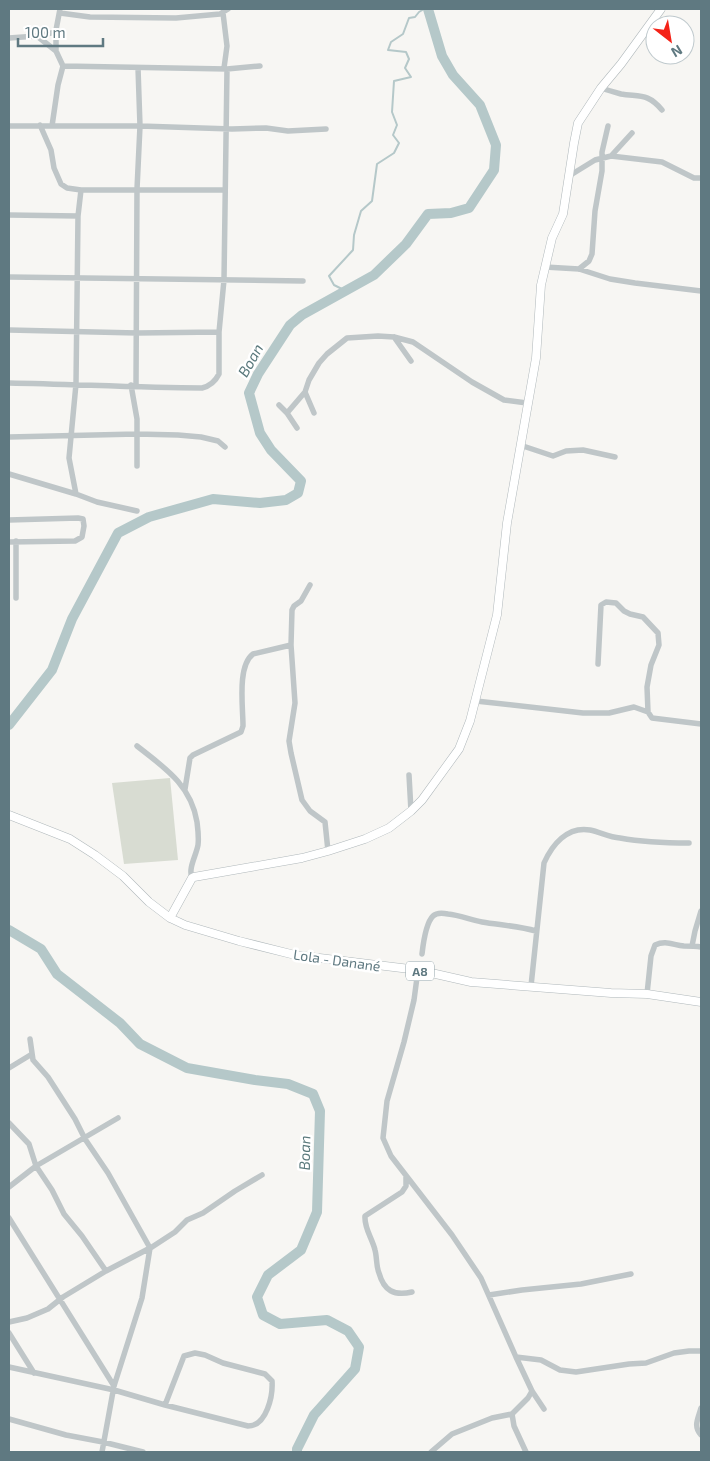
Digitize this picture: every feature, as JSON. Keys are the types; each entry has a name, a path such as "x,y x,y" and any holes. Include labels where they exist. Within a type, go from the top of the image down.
{"main road":[{"path":"170,918 192,878 328,851 389,828 422,800 459,749 476,701 499,603 507,523 536,358 541,285 552,238 563,214 578,123 600,88 621,64 661,9"},
{"name":"Lola - Danané","path":"9,815 70,840 95,855 170,918 184,925 239,941 295,955 418,970 471,982 610,993 647,994 701,1002"}],"street":[{"path":"52,126 63,66 56,50 56,32 60,11 90,17 176,18 223,13 228,9"},
{"path":"9,383 202,388 211,384 218,374 219,332 224,280 225,69 227,46 223,13"},
{"path":"9,38 37,36 56,32"},
{"path":"37,36 56,50"},
{"path":"63,66 225,69 260,66"},
{"path":"137,466 137,420 134,386 137,333 137,189 140,126 138,68"},
{"path":"600,88 620,94 644,96 662,110"},
{"path":"40,125 51,150 54,168 61,184 67,188 81,190 225,190"},
{"path":"9,126 266,128 288,131 326,129"},
{"path":"579,270 589,261 592,254 595,212 608,126"},
{"path":"611,156 632,133"},
{"path":"569,176 591,162 611,156 662,162 694,178 701,178"},
{"path":"76,494 69,458 76,384 78,216 81,190"},
{"path":"9,215 78,216"},
{"path":"545,267 579,270 610,279 701,291"},
{"path":"9,277 78,279 138,277 303,281"},
{"path":"9,330 137,333 219,332"},
{"path":"287,414 305,392 309,380 327,354 347,338 383,336 413,342 472,382 504,400 527,403"},
{"path":"394,337 412,361"},
{"path":"305,392 314,413"},
{"path":"279,405 298,428"},
{"path":"9,437 137,434 201,437 218,441 225,447"},
{"path":"520,445 553,456 583,450 615,457"},
{"path":"9,474 97,502 137,511"},
{"path":"9,520 82,518 84,521 83,535 78,540 9,542"},
{"path":"16,541 16,598"},
{"path":"310,586 301,601 292,610 291,645 295,703 289,741 302,800 310,811 325,822 328,851"},
{"path":"598,664 601,605 606,602 616,603 624,611 645,618 658,633 659,639 647,687 648,712 652,718 701,724"},
{"path":"185,789 190,758 241,732 243,726 243,670 248,657 253,654 291,645"},
{"path":"476,701 583,713 609,713 630,707 648,712"},
{"path":"137,746 167,770 185,789 194,806 198,847 190,871 192,878"},
{"path":"409,775 411,811"},
{"path":"532,986 544,864 547,857 564,835 574,831 590,830 617,838 650,842 688,843"},
{"path":"692,946 701,911"},
{"path":"422,954 423,942 432,916 438,914 450,914 536,931"},
{"path":"647,994 651,956 655,945 664,942 682,946 701,947"},
{"path":"418,970 404,1042 387,1101 382,1132 386,1147 406,1177 452,1235 489,1295 532,1391 544,1409"},
{"path":"30,1039 32,1054 36,1064 48,1077 75,1119 150,1248 142,1298 114,1388 102,1452"},
{"path":"9,1068 32,1054"},
{"path":"9,1187 36,1166 118,1118"},
{"path":"9,1123 29,1144 36,1166 52,1190 64,1214 106,1271"},
{"path":"9,1322 27,1318 48,1309 60,1301 63,1296 150,1248 175,1232 187,1220 203,1213 262,1175"},
{"path":"406,1177 406,1186 402,1192 365,1216 364,1222 376,1251 378,1273 384,1284 391,1292 398,1295 412,1292"},
{"path":"9,1218 114,1388"},
{"path":"489,1295 581,1284 631,1274"},
{"path":"9,1333 34,1373"},
{"path":"516,1356 542,1360 563,1371 576,1372 608,1366 646,1364 689,1350 701,1351"},
{"path":"9,1367 114,1388 165,1405 253,1426 262,1420 266,1411 272,1381 265,1374 223,1363 205,1355 190,1354 184,1356 165,1405"},
{"path":"431,1452 452,1434 492,1418 512,1414 528,1398 532,1391"},
{"path":"701,1408 696,1422 696,1430 701,1435"},
{"path":"512,1414 514,1426 526,1452"},
{"path":"9,1419 66,1435 143,1452"}],"shaded area":[{"path":"170,778 178,860 124,864 112,783"}],"waterway":[{"path":"346,291 334,285 329,276 353,250 354,235 361,211 372,201 377,164 394,153 399,143 393,135 397,125 392,112 394,81 411,77 405,68 409,59 406,52 388,50 391,42 403,34 409,18 415,17 424,9"},
{"name":"Boan","path":"9,725 52,670 72,619 118,533 149,517 213,499 260,503 286,500 298,493 301,481 271,450 260,433 249,393 258,374 290,325 302,315 374,275 406,244 428,214 451,213 469,208 494,170 496,145 480,105 453,75 442,56 428,9"},
{"name":"Boan","path":"9,930 41,949 57,974 120,1023 140,1044 187,1068 288,1084 313,1094 320,1111 317,1212 301,1250 268,1275 257,1297 263,1315 280,1324 327,1320 348,1331 359,1347 355,1369 314,1415 297,1452"}]}
